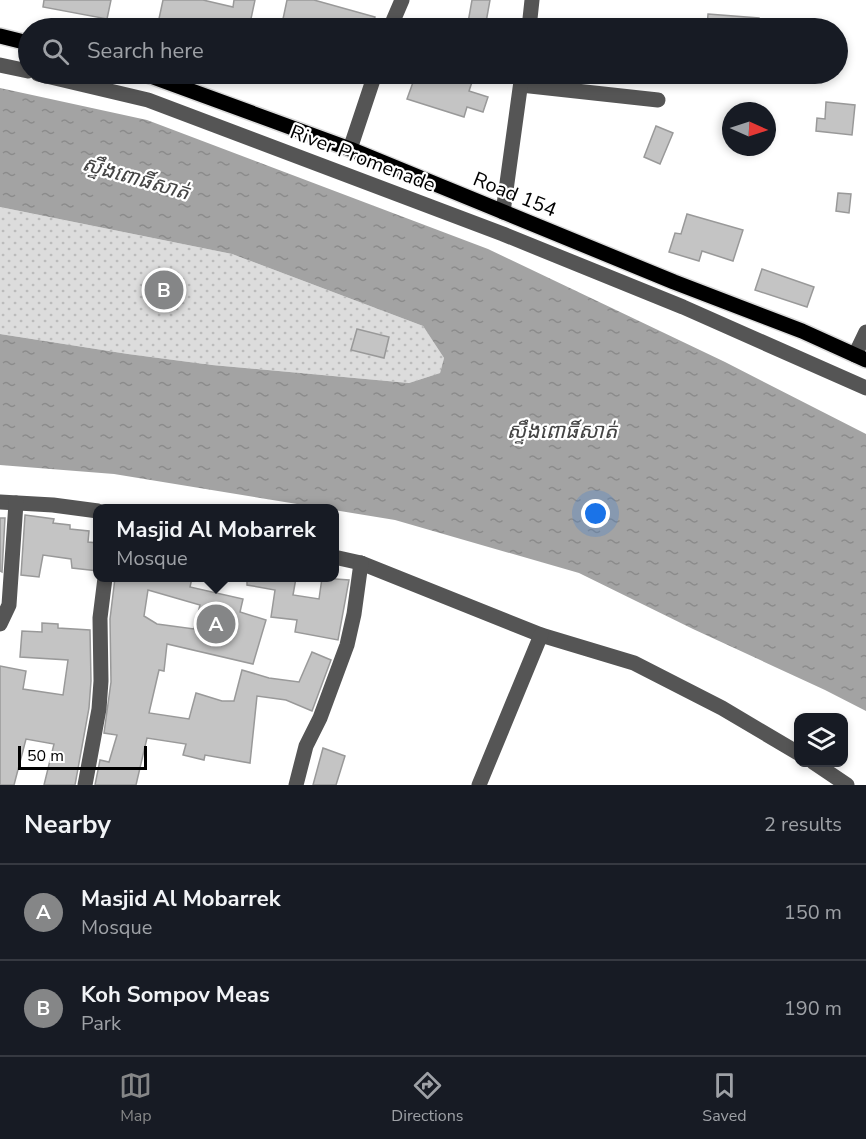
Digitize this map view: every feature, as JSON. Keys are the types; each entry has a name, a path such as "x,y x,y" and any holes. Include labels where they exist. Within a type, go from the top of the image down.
{"main road":[{"path":"0,36 18,40"},
{"name":"Road 154","path":"172,84 350,149 674,282 802,331 860,357"}],"street":[{"path":"394,18 402,0"},
{"path":"529,18 532,0"},
{"path":"0,65 18,69"},
{"name":"River Promenade","path":"80,84 148,100 503,234 683,307 866,388"},
{"path":"350,149 372,84"},
{"path":"503,212 521,84"},
{"path":"554,84 658,100"},
{"path":"860,357 866,332"},
{"path":"0,502 53,504 93,510"},
{"path":"0,624 9,605 16,503"},
{"path":"339,558 361,563 541,635 634,663 722,708 794,751"},
{"path":"296,785 306,746 320,718 347,645 361,563"},
{"path":"85,785 101,681 100,618 104,582"},
{"path":"479,785 541,635"},
{"path":"820,767 847,785"}],"shaded area":[{"path":"0,207 232,254 423,326 444,358 440,373 409,383 212,365 0,334"}],"water":[{"name":"ស្ទឹងពោធិ៍សាត់","path":"0,88 147,120 488,249 725,362 866,434 866,711 579,573 395,520 339,511 339,504 297,504 114,474 0,465 0,334 212,365 409,383 440,373 444,358 423,326 232,254 0,207"}],"building":[{"path":"44,0 111,0 107,18 43,7"},
{"path":"163,0 203,0 233,7 234,0 255,0 251,18 159,18"},
{"path":"287,0 314,0 375,17 375,18 283,18"},
{"path":"472,0 490,0 487,18 469,18"},
{"path":"708,14 759,18 708,18"},
{"path":"412,84 471,84 469,91 488,97 483,112 467,107 464,117 407,99"},
{"path":"826,102 855,105 852,135 816,131 817,118 825,119"},
{"path":"656,126 673,133 660,164 644,157"},
{"path":"838,193 851,194 849,213 836,211"},
{"path":"687,214 743,230 733,261 702,251 699,261 669,252 675,233 681,234"},
{"path":"762,269 814,287 807,307 755,290"},
{"path":"357,329 389,337 384,358 351,350"},
{"path":"25,515 54,519 53,523 70,525 70,529 89,531 88,542 93,542 93,570 72,568 71,559 43,555 39,577 21,575"},
{"path":"0,518 5,518 2,572 0,571"},
{"path":"349,580 338,640 295,632 297,620 271,617 275,590 247,585 247,582 295,582 293,595 319,599 321,582"},
{"path":"115,582 191,582 190,587 243,599 240,612 266,620 253,664 167,644 164,671 159,670 149,713 189,719 196,693 222,701 234,701 242,670 269,678 299,682 312,652 331,660 312,711 286,700 257,696 250,763 205,755 204,760 183,755 186,744 147,738 136,785 95,785 100,760 109,762 117,735 104,733 111,682 110,619","holes":["148,590 200,605 194,629 157,624 144,616"]},
{"path":"42,623 58,624 58,628 90,630 89,708 75,785 44,785 54,744 26,739 14,785 0,785 0,666 26,671 23,689 63,695 68,660 20,657 22,631 42,632"},
{"path":"323,748 345,756 336,785 313,785"}],"place":[{"name":"Koh Sompov Meas","path":"164,290"},
{"name":"Masjid Al Mobarrek","path":"216,624"}]}
